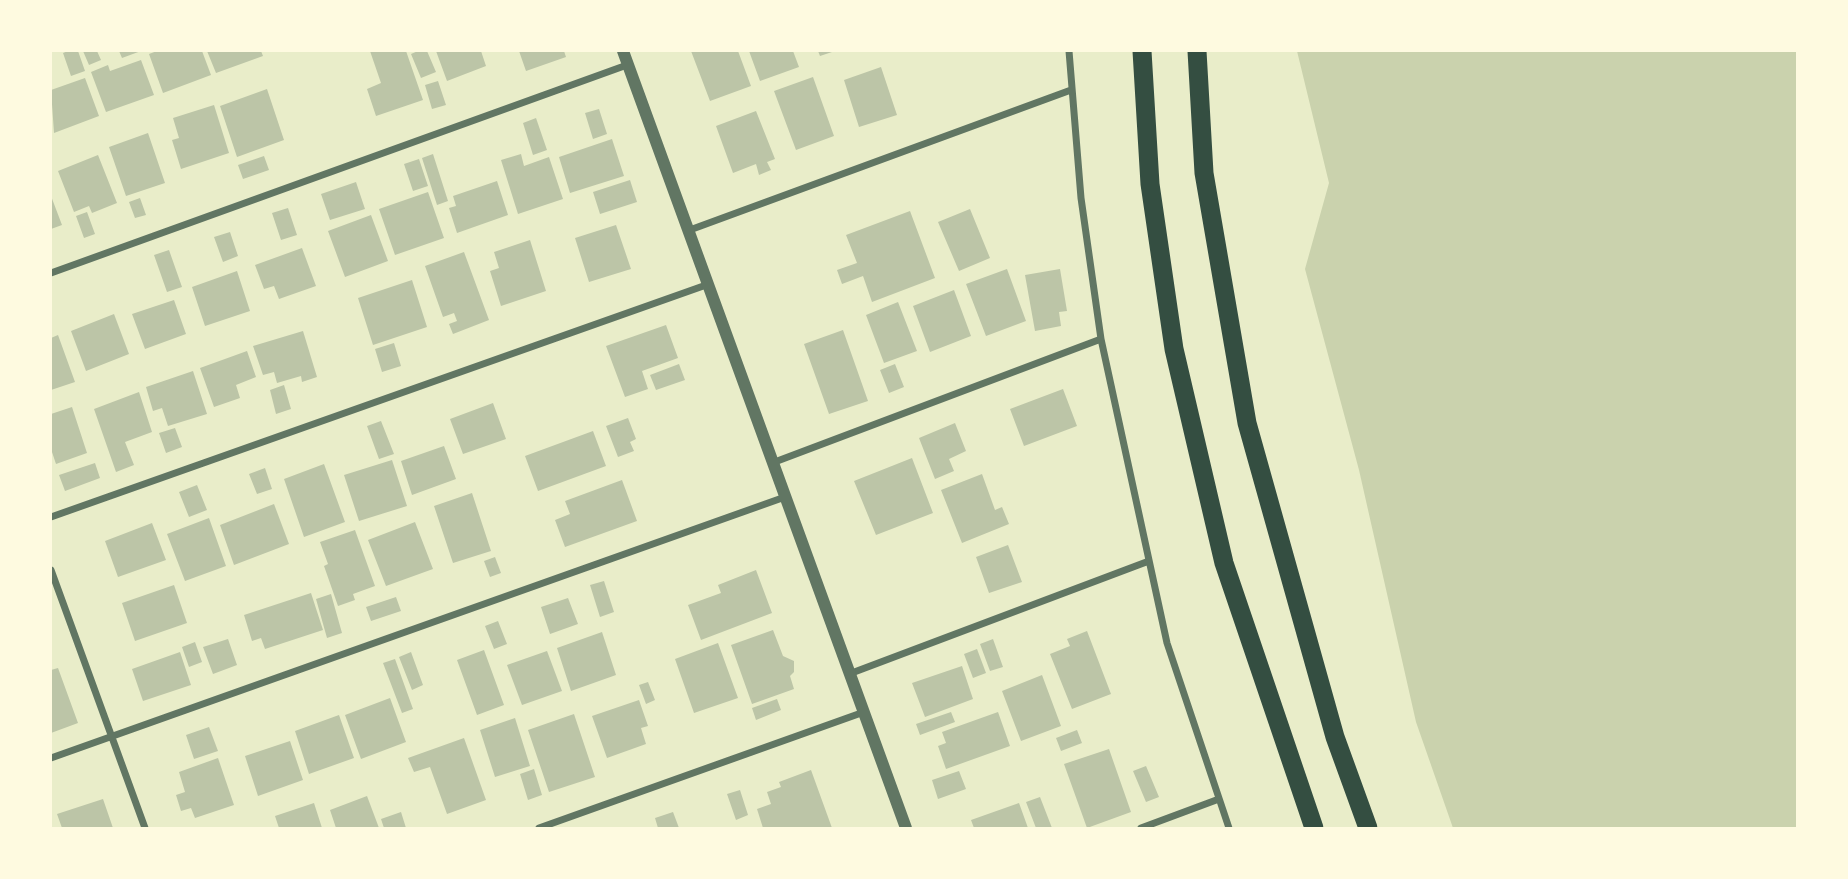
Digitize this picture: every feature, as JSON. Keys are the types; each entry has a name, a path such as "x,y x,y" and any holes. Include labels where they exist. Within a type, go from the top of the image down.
{"highway":[{"path":"1142,51 1150,184 1174,349 1224,563 1314,828"},
{"path":"1197,51 1204,173 1247,423 1335,737 1368,828"}],"street":[{"path":"623,51 906,828"},
{"path":"1069,51 1081,198 1101,339 1167,643 1229,828"},
{"path":"51,274 628,65"},
{"path":"687,231 1071,90"},
{"path":"51,517 709,284"},
{"path":"772,463 1101,339"},
{"path":"51,758 785,497"},
{"path":"849,674 1149,561"},
{"path":"51,570 145,828"},
{"path":"539,828 864,712"},
{"path":"1141,828 1219,799"}],"green space":[{"path":"1297,51 1797,51 1797,828 1453,828 1416,722 1359,470 1305,269 1329,183"}],"building":[{"path":"78,51 85,71 71,76 63,53"},
{"path":"83,51 97,51 101,60 89,65"},
{"path":"119,51 141,51 122,58"},
{"path":"157,51 202,51 211,75 163,93 149,54"},
{"path":"207,51 261,51 263,56 216,73"},
{"path":"370,51 406,51 423,100 376,116 367,89 381,83"},
{"path":"427,51 436,72 421,78 411,54"},
{"path":"436,51 481,51 486,66 447,81"},
{"path":"519,51 564,51 566,57 526,71"},
{"path":"691,51 738,51 751,86 710,101"},
{"path":"749,51 793,51 799,67 760,81"},
{"path":"818,51 835,51 820,56"},
{"path":"141,60 154,95 106,112 91,72 108,65 110,71"},
{"path":"881,67 897,115 859,127 844,80"},
{"path":"813,77 834,136 796,150 774,91"},
{"path":"85,78 99,116 54,133 51,90"},
{"path":"438,81 446,105 432,109 425,85"},
{"path":"267,89 284,140 237,157 220,106"},
{"path":"214,105 229,153 181,169 172,140 179,138 173,118"},
{"path":"599,109 607,134 593,139 585,113"},
{"path":"756,111 775,159 767,162 771,170 759,175 756,164 733,173 716,126"},
{"path":"536,118 547,150 533,155 523,123"},
{"path":"148,133 165,183 126,196 109,147"},
{"path":"612,139 624,176 570,193 559,157"},
{"path":"433,154 448,201 437,205 422,158"},
{"path":"521,154 524,166 549,157 563,199 518,214 501,160"},
{"path":"98,155 117,203 92,213 89,206 74,212 58,171"},
{"path":"264,156 269,170 243,179 238,165"},
{"path":"419,159 428,186 413,191 404,164"},
{"path":"630,180 637,202 600,214 593,192"},
{"path":"497,181 508,215 457,233 449,208 456,206 453,196"},
{"path":"356,182 365,209 330,220 321,194"},
{"path":"428,192 444,238 395,255 379,209"},
{"path":"51,196 62,225 51,229"},
{"path":"140,198 146,215 135,218 129,202"},
{"path":"288,208 297,235 281,240 272,213"},
{"path":"970,209 990,258 959,271 938,222"},
{"path":"910,211 935,278 872,302 863,276 842,284 837,270 857,263 846,235"},
{"path":"87,212 95,234 84,238 76,216"},
{"path":"371,215 388,261 345,277 328,231"},
{"path":"616,225 631,269 589,282 575,238"},
{"path":"230,232 238,256 223,262 214,237"},
{"path":"530,240 546,291 501,306 490,271 499,268 494,252"},
{"path":"302,248 316,286 279,299 274,286 264,289 255,265"},
{"path":"169,250 182,287 167,292 154,255"},
{"path":"464,252 489,320 453,334 449,324 457,321 454,313 443,317 425,266"},
{"path":"1007,269 1026,321 986,336 966,284"},
{"path":"1060,269 1067,311 1059,312 1061,326 1035,331 1025,275"},
{"path":"237,271 250,311 205,326 192,287"},
{"path":"412,280 427,327 373,345 358,298"},
{"path":"954,290 971,336 930,352 913,306"},
{"path":"174,300 186,334 145,349 132,314"},
{"path":"898,302 917,351 884,363 866,315"},
{"path":"114,314 129,354 86,371 71,331"},
{"path":"666,325 678,358 642,371 648,389 625,397 606,346"},
{"path":"843,330 868,401 829,414 804,344"},
{"path":"303,331 317,377 302,382 301,376 277,383 274,372 263,375 253,346"},
{"path":"58,335 75,382 51,390 51,338"},
{"path":"394,343 401,366 382,372 375,349"},
{"path":"247,351 256,377 236,385 240,398 214,407 200,368"},
{"path":"679,364 685,380 656,390 650,375"},
{"path":"895,364 904,387 889,393 880,370"},
{"path":"193,371 207,414 168,426 162,408 153,411 146,387"},
{"path":"284,385 291,409 276,414 270,390"},
{"path":"1063,389 1077,426 1024,446 1010,409"},
{"path":"139,392 152,432 125,442 134,465 116,472 94,409"},
{"path":"493,403 506,439 463,454 450,419"},
{"path":"72,407 87,453 56,464 51,449 51,414"},
{"path":"628,418 636,439 630,442 634,451 618,457 606,426"},
{"path":"381,421 394,454 379,459 367,426"},
{"path":"955,423 966,451 949,459 954,471 935,479 919,438"},
{"path":"175,428 182,447 166,453 159,433"},
{"path":"593,431 606,466 538,491 525,456"},
{"path":"444,446 456,479 412,495 401,461"},
{"path":"912,458 933,513 876,535 854,481"},
{"path":"392,460 407,506 359,521 344,475"},
{"path":"95,463 100,478 65,491 59,475"},
{"path":"324,464 345,522 304,537 284,479"},
{"path":"265,468 272,489 257,494 249,474"},
{"path":"982,474 995,510 1002,507 1009,524 962,543 941,490"},
{"path":"622,480 637,521 565,547 555,520 570,514 565,501"},
{"path":"197,485 207,510 189,517 179,492"},
{"path":"472,493 491,551 453,563 434,506"},
{"path":"274,504 289,544 234,565 220,525"},
{"path":"209,518 226,566 185,581 167,534"},
{"path":"415,522 433,569 386,586 368,540"},
{"path":"152,523 166,560 118,577 105,541"},
{"path":"355,530 375,586 353,594 355,600 338,606 324,566 328,564 320,542"},
{"path":"1008,545 1022,582 989,593 976,557"},
{"path":"495,557 501,573 490,577 484,561"},
{"path":"756,570 772,613 701,640 688,605 721,593 718,585"},
{"path":"604,581 614,612 600,617 590,585"},
{"path":"174,585 187,623 135,641 122,603"},
{"path":"311,593 323,630 265,649 261,638 252,641 244,615"},
{"path":"331,594 342,633 327,638 316,599"},
{"path":"396,597 401,611 371,621 366,607"},
{"path":"568,598 578,624 550,634 541,607"},
{"path":"498,621 507,644 494,649 485,626"},
{"path":"773,630 783,656 794,661 794,672 790,676 794,689 752,704 731,645"},
{"path":"1087,631 1111,694 1072,709 1050,654 1070,646 1067,639"},
{"path":"602,632 616,675 571,691 557,648"},
{"path":"228,639 237,665 213,674 203,647"},
{"path":"993,639 1003,667 990,671 980,644"},
{"path":"195,642 202,662 189,667 182,647"},
{"path":"718,643 738,698 694,713 675,659"},
{"path":"977,649 986,673 973,678 964,654"},
{"path":"484,650 504,705 477,715 457,660"},
{"path":"547,651 562,691 522,705 507,665"},
{"path":"180,652 191,685 143,701 132,669"},
{"path":"411,652 423,685 412,690 399,657"},
{"path":"395,659 413,709 402,713 383,663"},
{"path":"962,666 973,699 925,717 912,683"},
{"path":"58,668 78,723 51,733 51,670"},
{"path":"1042,675 1061,726 1021,741 1002,691"},
{"path":"648,682 655,700 646,704 639,685"},
{"path":"390,698 406,742 361,759 345,715"},
{"path":"777,699 781,710 756,720 752,708"},
{"path":"639,700 648,726 641,728 646,744 607,758 592,716"},
{"path":"951,712 955,722 920,735 916,724"},
{"path":"998,712 1010,746 946,769 938,746 946,743 942,732"},
{"path":"574,714 595,777 549,792 528,730"},
{"path":"339,715 354,758 309,774 295,731"},
{"path":"515,718 530,766 495,777 480,730"},
{"path":"209,727 218,751 194,759 186,735"},
{"path":"1077,730 1082,743 1061,751 1056,738"},
{"path":"464,738 486,800 447,814 430,767 414,772 408,758"},
{"path":"290,741 303,780 258,796 245,756"},
{"path":"1109,749 1131,812 1087,828 1064,764"},
{"path":"218,758 234,805 195,818 191,808 181,811 176,795 185,792 179,772"},
{"path":"1146,766 1159,797 1146,802 1133,771"},
{"path":"534,769 542,795 528,800 520,774"},
{"path":"811,770 832,828 763,828 757,809 771,804 767,792 781,787 779,782"},
{"path":"959,771 966,789 938,799 932,780"},
{"path":"740,790 748,815 736,820 727,794"},
{"path":"367,796 379,828 336,828 330,810"},
{"path":"1040,797 1052,828 1036,828 1026,802"},
{"path":"103,799 113,828 62,828 57,814"},
{"path":"314,803 322,828 279,828 275,816"},
{"path":"1019,803 1028,828 974,828 971,820"},
{"path":"401,812 406,828 384,828 381,819"},
{"path":"673,812 679,828 658,828 655,818"}]}
